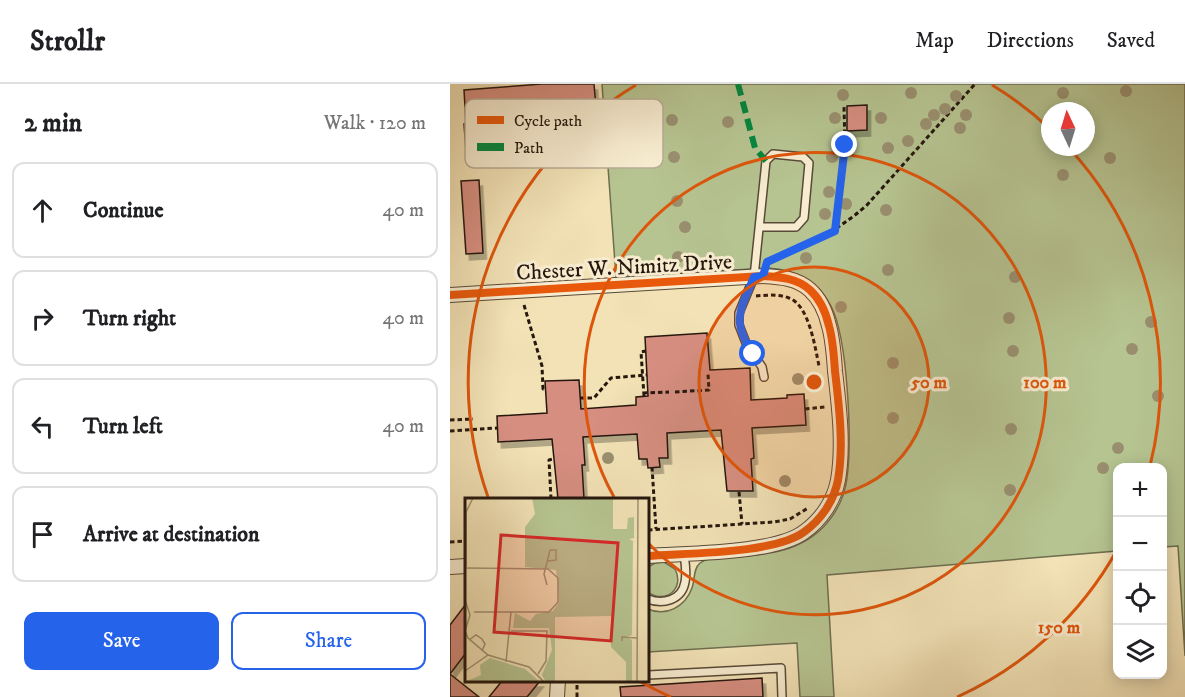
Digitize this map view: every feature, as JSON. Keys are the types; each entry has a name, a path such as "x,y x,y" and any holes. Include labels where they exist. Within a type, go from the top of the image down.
{"street":[{"name":"Chester W. Nimitz Drive","path":"450,295 759,276 781,277 798,281 810,290 822,305 833,348 838,400 840,456 838,481 831,502 817,521 803,533 783,543 754,548 650,556"},
{"path":"450,567 465,566"},
{"path":"557,697 558,682"}],"lane":[{"path":"760,227 796,226 804,218 808,163 803,157 772,154 766,161 760,227 759,276 739,313 739,326 746,343 762,367 764,377"},
{"path":"650,600 657,602 669,601 679,595 686,580 684,553"},
{"path":"650,675 781,668 782,697"}],"path":[{"path":"759,276 767,262 835,231 867,205 975,84"},
{"path":"835,231 845,145 844,107"},
{"path":"755,296 782,295 795,300 805,313 820,372"},
{"path":"525,305 542,366 543,389 546,388"},
{"path":"646,351 641,352 643,395 669,392"},
{"path":"675,392 709,390 708,374"},
{"path":"580,398 594,398 611,378 647,375"},
{"path":"805,409 825,407 824,398"},
{"path":"450,420 473,419"},
{"path":"450,431 497,428"},
{"path":"551,498 549,460 553,459"},
{"path":"652,467 656,529"},
{"path":"739,492 742,524"},
{"path":"650,530 774,522 790,519 812,504"},
{"path":"450,542 465,541"},
{"path":"577,686 577,697"}],"green space":[{"path":"602,84 1185,84 1185,656 1178,546 1167,547 1167,463 1113,463 1113,551 827,575 834,697 800,697 797,643 650,652 650,610 668,611 680,605 689,595 696,568 700,563 711,558 771,553 807,540 831,518 845,490 849,416 845,365 837,321 826,297 819,289 805,278 778,269 616,277 608,168 663,168 663,99 603,99"},
{"path":"664,562 675,569 677,576 676,588 661,597 650,593 650,566"}],"building":[{"path":"542,84 594,84 595,99 465,99 465,107 464,90"},
{"path":"867,105 867,130 847,131 847,106"},
{"path":"479,180 483,253 466,254 461,181"},
{"path":"707,333 710,370 750,368 751,400 787,398 787,395 804,394 806,425 752,428 753,491 727,491 721,430 667,433 668,458 659,458 660,467 648,468 647,459 639,459 637,434 583,437 584,498 558,498 552,439 498,442 497,416 547,413 545,381 579,380 581,409 636,405 636,397 648,396 645,337"},
{"path":"465,605 465,654 450,674 450,625"},
{"path":"450,674 479,697 450,697"},
{"path":"762,678 763,697 621,697 620,687"},
{"path":"501,682 539,682 527,697 489,697"}],"marked path":[{"path":"738,84 755,148 766,161"}],"cycle path":[{"path":"450,295 763,276 794,281 805,286 817,298 826,316 831,337 840,426 841,453 838,480 826,509 804,532 772,545 729,551 650,556"}],"route":[{"path":"753,354 741,334 739,313 754,277 763,276 767,262 835,231 845,145"}]}
